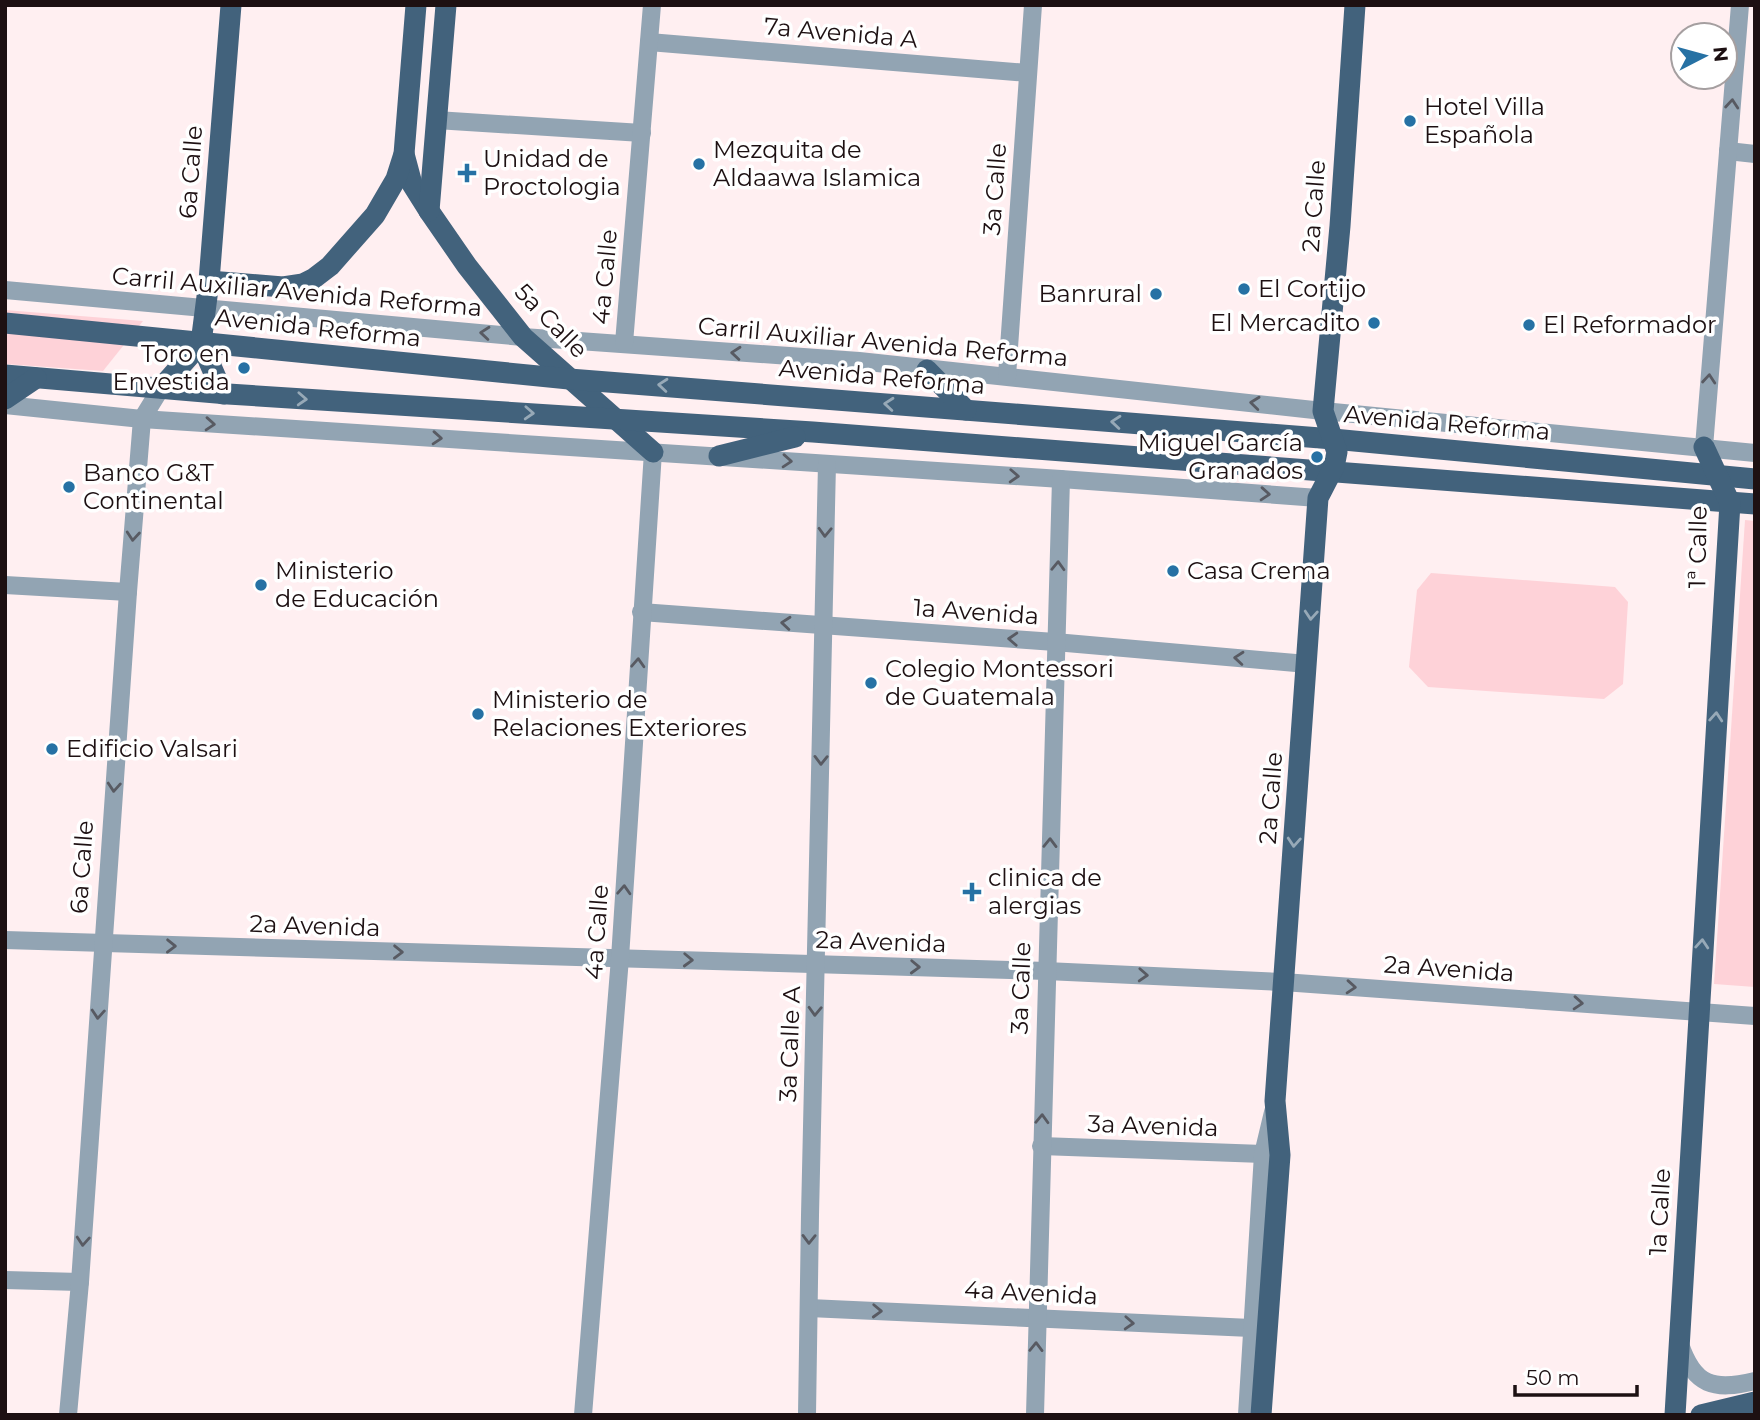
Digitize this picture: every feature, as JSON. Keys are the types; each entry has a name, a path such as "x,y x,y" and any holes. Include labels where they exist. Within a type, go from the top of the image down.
{"main road":[{"name":"6a Calle","path":"161,387 201,343 209,282 231,5"},
{"name":"5a Calle","path":"209,282 293,287 313,279 341,255 380,209 396,179 404,154 416,5"},
{"path":"429,211 446,5"},
{"name":"2a Calle","path":"1261,1415 1280,1155 1275,1101 1318,498 1336,460 1333,439 1323,411 1356,5"},
{"name":"5a Calle","path":"404,154 412,184 429,211 467,266 523,337 653,452"},
{"name":"Avenida Reforma","path":"5,323 569,379 1333,439 1755,479"},
{"path":"201,343 223,394"},
{"path":"927,370 966,410"},
{"path":"5,375 223,394 813,432 1755,505"},
{"path":"5,399 36,378"},
{"name":"2a Calle","path":"1318,498 1301,456 1302,446 1323,411"},
{"path":"719,456 813,432"},
{"name":"1ª Calle","path":"1698,1012 1730,503 1704,447"},
{"name":"1a Calle","path":"1675,1415 1698,1012"},
{"path":"1701,1415 1755,1402"}],"street":[{"name":"4a Calle","path":"624,343 652,5"},
{"name":"3a Calle","path":"1007,376 1033,5"},
{"name":"1ª Calle","path":"1704,447 1740,5"},
{"name":"7a Avenida A","path":"649,42 1028,73"},
{"path":"436,120 642,133"},
{"path":"1728,151 1755,154"},
{"name":"Carril Auxiliar Avenida Reforma","path":"5,290 523,337 859,361 1323,411 1755,453"},
{"name":"6a Calle","path":"68,1415 80,1282 142,419 161,387"},
{"path":"5,405 142,419 1318,498"},
{"name":"4a Calle","path":"583,1415 620,958 653,452"},
{"name":"3a Calle A","path":"807,1415 827,464"},
{"name":"3a Calle","path":"1035,1415 1061,479"},
{"path":"5,584 128,592"},
{"name":"1a Avenida","path":"641,611 1307,664"},
{"name":"2a Avenida","path":"5,940 1046,971 1283,982 1755,1016"},
{"name":"2a Calle","path":"1247,1415 1263,1154 1275,1101"},
{"name":"3a Avenida","path":"1041,1146 1263,1154"},
{"path":"5,1279 80,1282"},
{"name":"4a Avenida","path":"809,1308 1251,1328"},
{"path":"1678,1340 1686,1361 1705,1382 1721,1386 1755,1381"}],"shaded area":[{"path":"5,310 143,321 103,371 5,364"},
{"path":"1745,520 1755,521 1755,987 1714,984"},
{"path":"1431,573 1615,587 1628,602 1623,684 1604,699 1428,687 1409,667 1417,590"}],"place":[{"name":"Hotel Villa Española","path":"1410,121"},
{"name":"Mezquita de Aldaawa Islamica","path":"699,164"},
{"name":"Unidad de Proctologia","path":"467,173"},
{"name":"El Cortijo","path":"1244,289"},
{"name":"Banrural","path":"1156,294"},
{"name":"El Mercadito","path":"1374,323"},
{"name":"El Reformador","path":"1529,325"},
{"name":"Toro en Envestida","path":"244,368"},
{"name":"Miguel García Granados","path":"1317,457"},
{"name":"Banco G&T Continental","path":"69,487"},
{"name":"Casa Crema","path":"1173,571"},
{"name":"Ministerio de Educación","path":"261,585"},
{"name":"Colegio Montessori de Guatemala","path":"871,683"},
{"name":"Ministerio de Relaciones Exteriores","path":"478,714"},
{"name":"Edificio Valsari","path":"52,749"},
{"name":"clinica de alergias","path":"972,892"}]}
